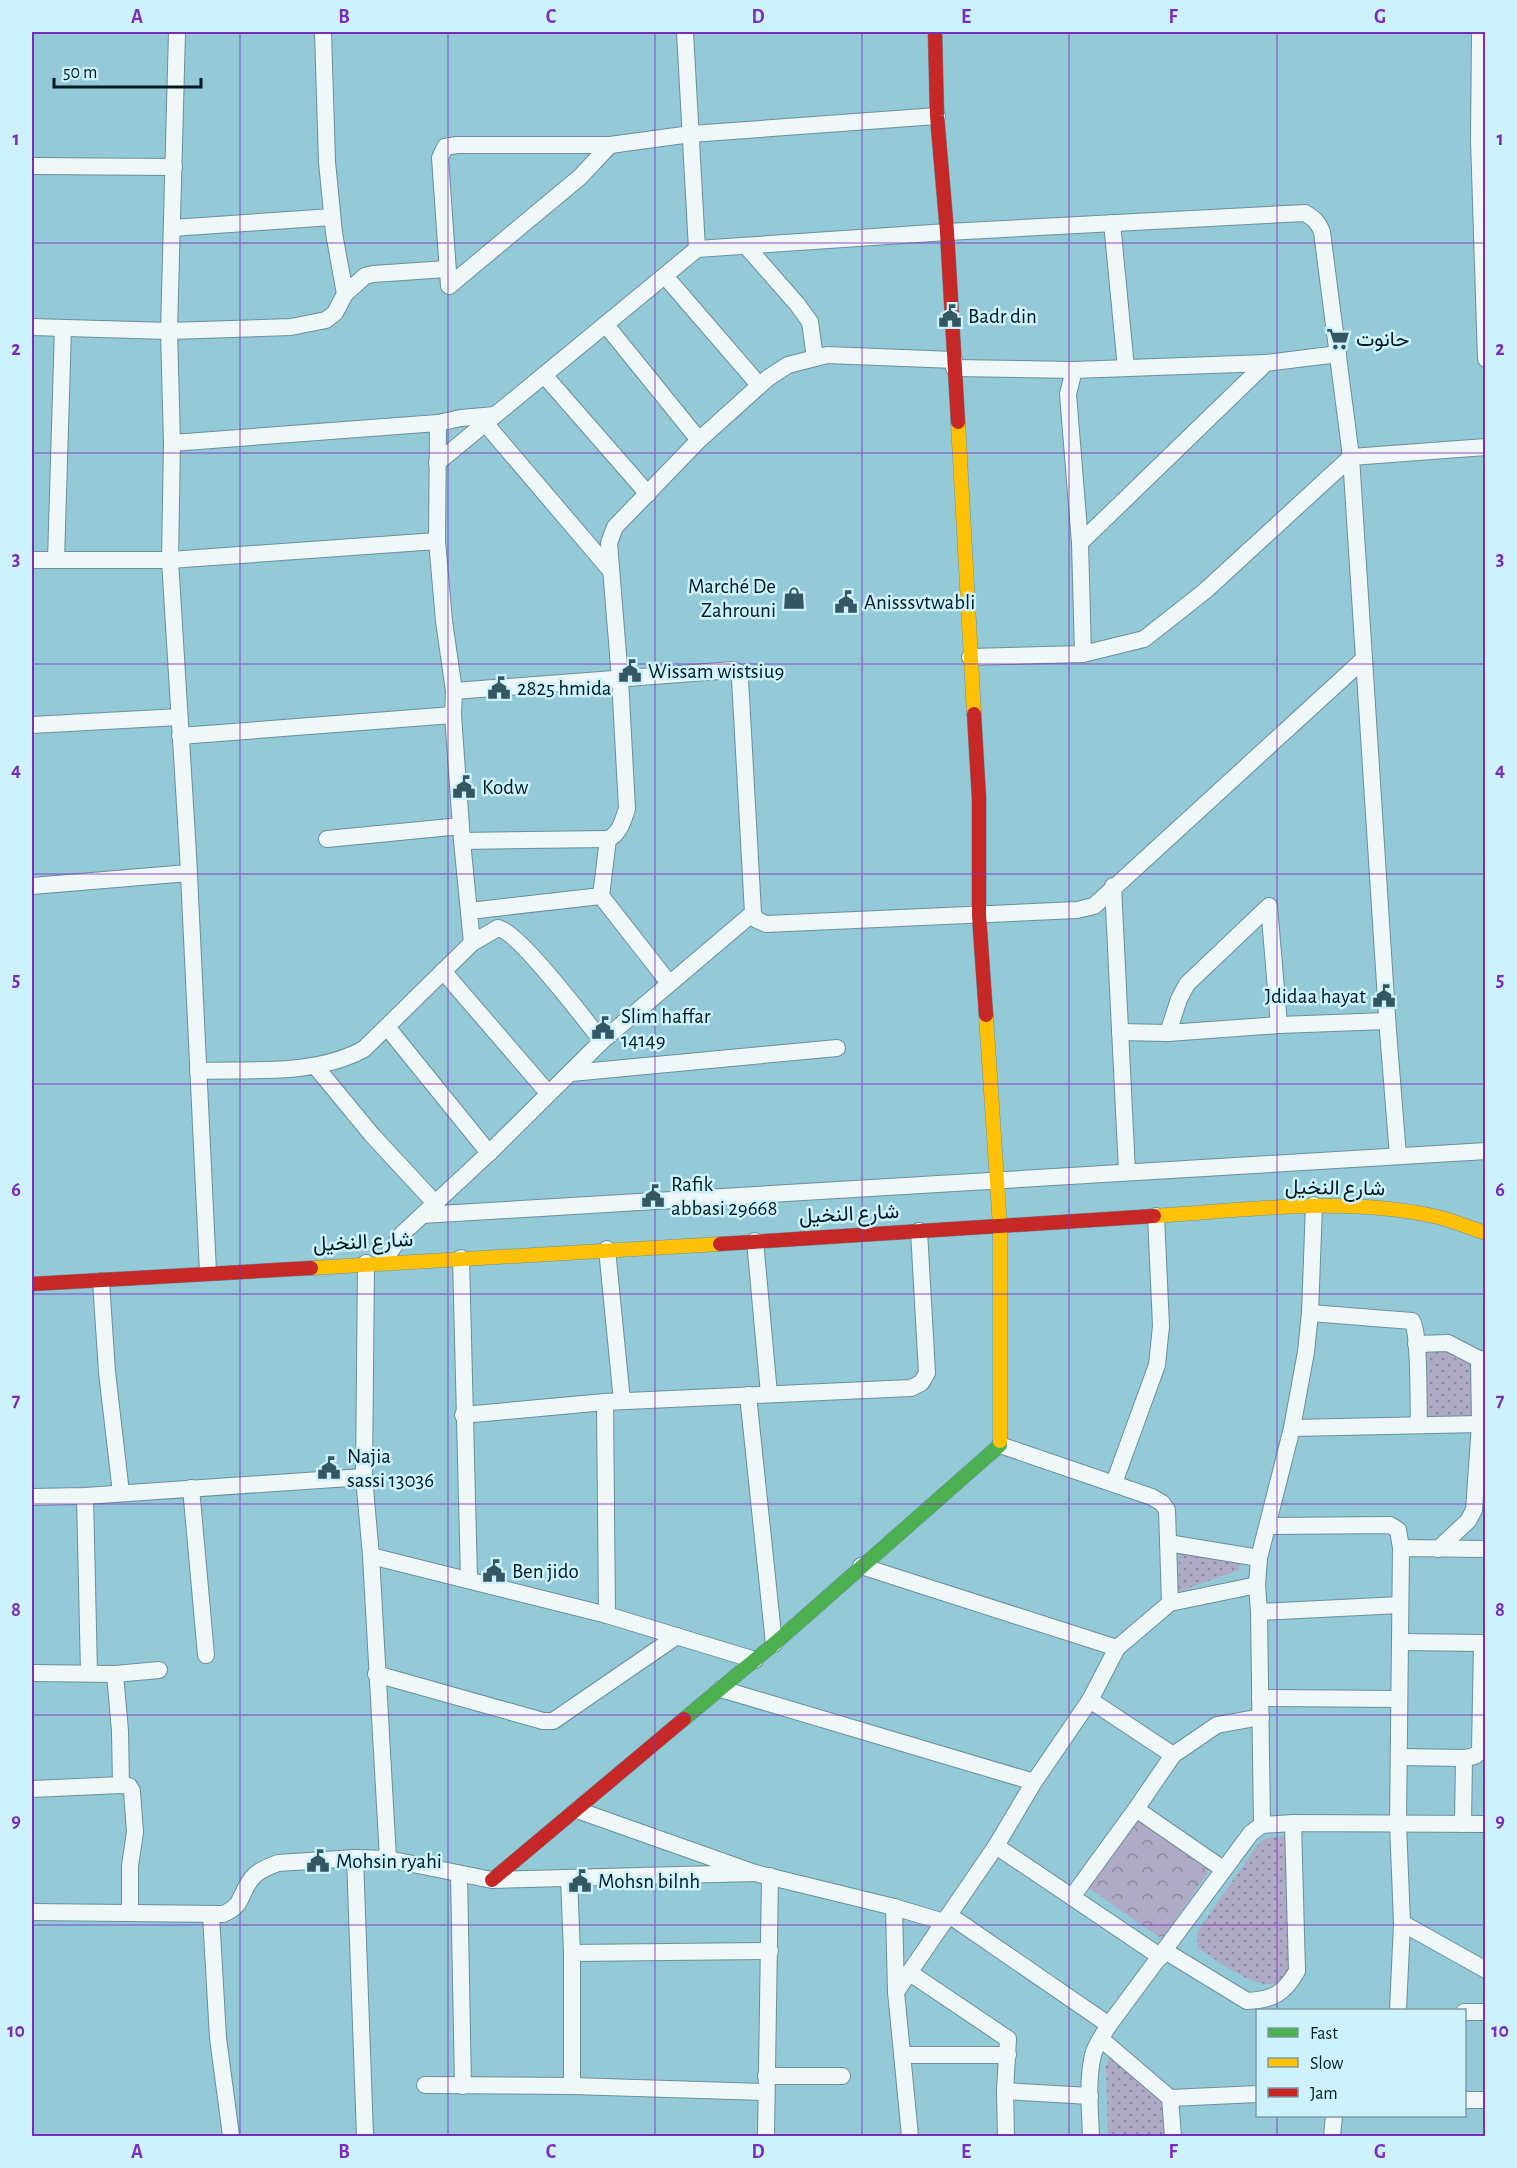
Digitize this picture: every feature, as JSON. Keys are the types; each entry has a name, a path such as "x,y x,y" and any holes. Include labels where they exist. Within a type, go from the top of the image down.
{"street":[{"path":"177,32 169,331 172,442 170,560 208,1272"},
{"path":"323,32 327,162 332,217 345,294"},
{"path":"685,32 697,249"},
{"path":"492,1880 774,1644 1000,1445 1000,1227 980,915 979,798 947,232 937,116 935,32"},
{"path":"1480,32 1483,97 1485,359"},
{"path":"610,145 580,177 449,286 440,158 445,147 457,145 610,145 691,134 937,116"},
{"path":"32,166 174,167"},
{"path":"437,463 697,249 947,232 1305,213 1312,217 1322,232 1352,457 1387,1021 1398,1156"},
{"path":"172,228 332,217"},
{"path":"1112,224 1126,368"},
{"path":"746,246 797,303 810,322 814,358"},
{"path":"32,327 169,331 291,327 326,321 335,313 345,294 365,276 447,269"},
{"path":"664,276 759,385"},
{"path":"606,325 699,440"},
{"path":"56,560 63,328"},
{"path":"327,839 462,833 608,839 615,836 627,809 609,543 611,534 625,516 699,440 759,385 788,365 814,358 844,355 954,364 1074,370 1266,363 1338,354"},
{"path":"1080,543 1266,363"},
{"path":"1074,370 1068,394 1080,543 1083,654"},
{"path":"544,375 648,494"},
{"path":"172,442 438,423 461,418 490,419 611,571"},
{"path":"438,423 437,542 444,621 454,691 453,715 472,943"},
{"path":"970,657 1083,654 1144,639 1205,591 1352,457 1485,447"},
{"path":"32,560 170,560 437,542"},
{"path":"454,691 733,670 740,675 753,913 755,919 766,924 980,915 1094,906 1113,886 1364,659"},
{"path":"180,736 453,715"},
{"path":"32,725 179,717"},
{"path":"608,839 601,896 669,983"},
{"path":"32,886 188,873"},
{"path":"1113,886 1127,1172"},
{"path":"469,911 601,896"},
{"path":"1168,1033 1181,991 1186,984 1269,906 1279,1025"},
{"path":"383,1262 403,1233 489,1153 602,1041 753,913"},
{"path":"198,1071 316,1067 346,1058 364,1048 472,943 498,928 507,932 540,966 602,1041"},
{"path":"443,971 548,1093"},
{"path":"1120,1032 1168,1033 1279,1025 1387,1021"},
{"path":"387,1027 489,1153"},
{"path":"572,1072 837,1048"},
{"path":"316,1067 429,1209"},
{"path":"429,1209 996,1180 1485,1151"},
{"path":"1262,1825 1258,1558 1292,1428 1306,1352 1311,1313 1314,1205"},
{"name":"شارع النخيل","path":"32,1284 1000,1227 1314,1205 1395,1210 1439,1216 1485,1233"},
{"path":"1114,1483 1157,1365 1161,1326 1156,1216"},
{"path":"463,1415 614,1402 910,1388 925,1378 928,1363 919,1231"},
{"path":"754,1241 769,1394"},
{"path":"607,1249 614,1402 607,1615"},
{"path":"461,1258 463,1415 469,1579"},
{"path":"366,1263 364,1477 371,1556 388,1859"},
{"path":"101,1281 107,1372 121,1493"},
{"path":"1311,1313 1408,1320 1414,1323 1419,1424"},
{"path":"1416,1344 1448,1343 1482,1360 1474,1510 1468,1521 1438,1549"},
{"path":"748,1395 774,1644"},
{"path":"1292,1428 1480,1424"},
{"path":"1000,1445 1114,1483 1162,1503 1167,1510 1170,1603"},
{"path":"32,1497 85,1496 364,1477"},
{"path":"191,1488 206,1655"},
{"path":"85,1496 89,1672"},
{"path":"1268,1526 1390,1525 1398,1530 1401,1548 1398,1824 1402,1923 1398,2009"},
{"path":"1168,1543 1258,1558"},
{"path":"1401,1548 1485,1549"},
{"path":"371,1556 607,1615 755,1660"},
{"path":"861,1566 1117,1648"},
{"path":"896,1992 996,1846 1034,1782 1090,1700 1117,1648 1170,1603 1257,1585"},
{"path":"1259,1612 1400,1605"},
{"path":"376,1674 543,1721 553,1721 677,1636"},
{"path":"1398,1757 1464,1758 1478,1754 1484,1643 1400,1642"},
{"path":"32,1673 115,1674 159,1670"},
{"path":"115,1674 120,1731 121,1785"},
{"path":"721,1689 1034,1782"},
{"path":"1260,1698 1399,1700"},
{"path":"1090,1700 1173,1755"},
{"path":"1072,1897 1173,1755 1217,1725 1261,1718"},
{"path":"1462,1824 1464,1758"},
{"path":"32,1789 129,1786 132,1791 135,1832 130,1866 130,1912"},
{"path":"1136,1809 1223,1869"},
{"path":"578,1810 763,1874 947,1918 1105,2032 1170,2098 1173,2136"},
{"path":"996,1846 1163,1954 1247,2001 1262,2001 1276,1996 1289,1984 1297,1971 1293,1823"},
{"path":"1091,2136 1090,2096 1094,2054 1105,2032 1245,1839 1262,1825 1293,1823 1485,1824"},
{"path":"355,1858 365,2136"},
{"path":"32,1912 211,1915 231,1910 242,1898 251,1878 268,1866 278,1863 355,1858 416,1863 492,1880 763,1874"},
{"path":"459,1874 463,2086"},
{"path":"763,1874 770,1951 766,2136"},
{"path":"569,1878 572,1953 572,2086"},
{"path":"894,1907 896,1992 910,2136"},
{"path":"211,1915 218,2038 231,2136"},
{"path":"1402,1923 1485,1970"},
{"path":"572,1953 770,1951"},
{"path":"910,1973 1008,2039 1005,2091 1006,2136"},
{"path":"1466,2012 1485,2012"},
{"path":"903,2055 1008,2055"},
{"path":"425,2085 766,2084 842,2076"},
{"path":"1005,2091 1090,2096"},
{"path":"1170,2098 1256,2094"},
{"path":"1466,2100 1485,2100"},
{"path":"1332,2136 1334,2117"}],"green space":[{"path":"1421,1349 1448,1349 1474,1363 1473,1419 1425,1419"},
{"path":"1179,1549 1240,1560 1239,1570 1178,1592"},
{"path":"1143,1815 1213,1865 1162,1939 1087,1887"},
{"path":"1286,1836 1291,1963 1285,1978 1271,1984 1263,1984 1244,1977 1198,1948 1197,1932 1259,1843 1267,1838"},
{"path":"1112,2050 1167,2091 1168,2136 1108,2136 1106,2067"}],"traffic: fast":[{"path":"684,1719 774,1644 1000,1445 1000,1441"}],"traffic: slow":[{"path":"958,422 974,714"},
{"path":"986,1015 1000,1227 1000,1441"},
{"path":"1154,1216 1296,1206 1367,1207 1438,1217 1486,1233"},
{"path":"311,1268 720,1244"}],"traffic: jam":[{"path":"935,32 937,116 947,232 958,422"},
{"path":"974,714 979,798 979,915 986,1015"},
{"path":"720,1244 1154,1216"},
{"path":"32,1284 311,1268"},
{"path":"492,1880 684,1719"}],"place":[{"name":"Badr din","path":"950,316"},
{"name":"حانوت","path":"1338,339"},
{"name":"Marché De Zahrouni","path":"794,598"},
{"name":"Anisssvtwabli","path":"846,602"},
{"name":"Wissam wistsiu9","path":"630,671"},
{"name":"2825 hmida","path":"499,688"},
{"name":"Kodw","path":"464,787"},
{"name":"Jdidaa hayat","path":"1384,996"},
{"name":"Slim haffar 14149","path":"603,1028"},
{"name":"Rafik abbasi 29668","path":"653,1196"},
{"name":"Najia sassi 13036","path":"329,1468"},
{"name":"Ben jido","path":"494,1571"},
{"name":"Mohsin ryahi","path":"318,1861"},
{"name":"Mohsn bilnh","path":"580,1881"}]}
